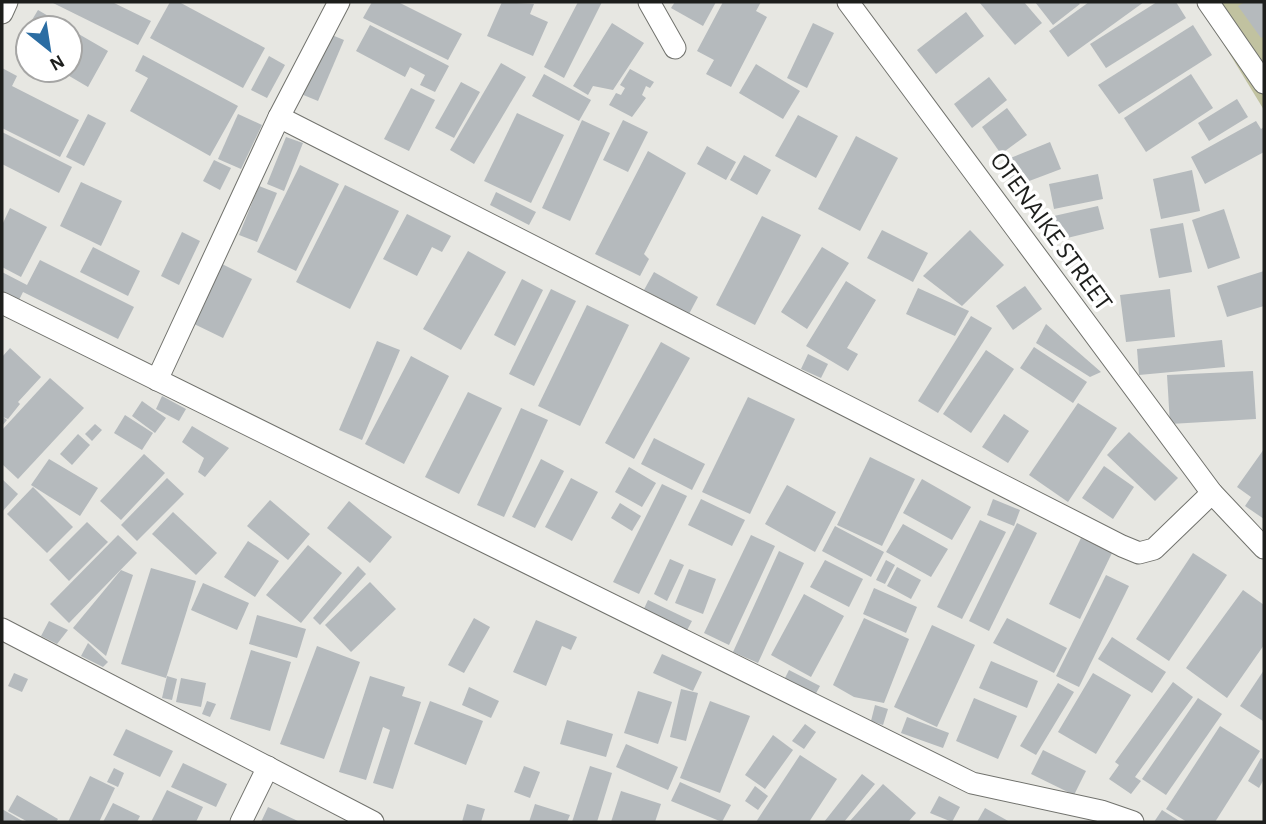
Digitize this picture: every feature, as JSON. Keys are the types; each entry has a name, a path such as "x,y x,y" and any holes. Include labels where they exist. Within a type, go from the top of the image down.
{"street":[{"path":"2,13 7,2"},
{"path":"157,380 279,117 339,2"},
{"path":"649,2 675,48"},
{"name":"OTENAIKE STREET","path":"848,2 1212,493 1264,548"},
{"path":"1208,2 1264,83"},
{"path":"279,117 1139,553 1154,549 1212,493"},
{"path":"2,303 972,783 1101,811 1133,822"},
{"path":"3,631 373,822"},
{"path":"241,822 268,767"}],"green space":[{"path":"1198,2 1264,2 1264,110"}],"building":[{"path":"51,2 112,2 151,21 138,45 84,18 84,14 75,14"},
{"path":"170,2 179,2 265,48 243,88 150,38"},
{"path":"372,2 398,2 462,34 448,60 363,18"},
{"path":"502,2 534,4 530,14 548,22 533,56 487,36"},
{"path":"578,2 602,2 564,78 544,67"},
{"path":"675,2 716,2 703,26 671,8"},
{"path":"723,2 761,2 756,11 767,17 731,87 706,74 714,60 697,51"},
{"path":"979,2 1024,2 1042,23 1015,45"},
{"path":"1035,2 1078,2 1080,4 1053,25"},
{"path":"1089,2 1144,2 1068,57 1049,31"},
{"path":"1157,2 1176,2 1186,18 1106,68 1090,44"},
{"path":"1245,2 1264,2 1264,36 1261,38 1238,6"},
{"path":"966,12 984,36 936,74 917,50"},
{"path":"612,23 644,43 613,90 593,86 588,95 573,86"},
{"path":"813,23 834,33 807,88 787,78"},
{"path":"370,25 449,66 435,92 420,85 425,75 410,67 405,77 356,51"},
{"path":"1193,25 1212,55 1119,114 1098,85"},
{"path":"327,33 344,40 318,101 301,94"},
{"path":"84,37 108,51 88,87 83,84"},
{"path":"143,55 238,106 210,156 130,111 148,78 135,71"},
{"path":"269,56 285,65 267,98 251,90"},
{"path":"501,63 526,77 474,164 450,150"},
{"path":"756,64 800,91 783,119 739,93"},
{"path":"2,68 14,74 12,86 79,120 60,157 2,128"},
{"path":"630,69 654,82 650,88 646,86 642,95 646,98 632,117 609,105 616,93 621,95 625,88 620,85"},
{"path":"544,74 591,100 579,121 532,96"},
{"path":"1191,74 1213,108 1146,152 1124,118"},
{"path":"989,77 1007,100 972,128 954,104"},
{"path":"461,82 480,92 454,138 435,128"},
{"path":"411,88 435,100 409,151 384,139"},
{"path":"1237,99 1248,117 1209,141 1198,123"},
{"path":"1007,108 1027,135 1001,154 982,127"},
{"path":"517,113 564,135 531,203 484,181"},
{"path":"88,114 106,123 84,166 66,157"},
{"path":"238,114 262,125 241,169 218,159"},
{"path":"798,115 838,136 816,178 775,156"},
{"path":"582,120 610,133 570,221 542,208"},
{"path":"623,120 648,132 628,172 603,160"},
{"path":"1256,121 1261,129 1264,127 1264,152 1205,184 1191,157"},
{"path":"2,132 72,167 59,193 2,164"},
{"path":"856,136 898,158 860,231 818,209"},
{"path":"286,137 303,143 284,191 267,184"},
{"path":"1050,142 1061,169 1013,187 1003,161"},
{"path":"707,146 736,162 726,180 697,164"},
{"path":"648,151 686,173 644,254 649,259 640,276 595,254"},
{"path":"744,155 771,170 757,195 730,180"},
{"path":"214,160 231,168 220,190 203,181"},
{"path":"300,165 339,184 296,271 257,252"},
{"path":"1192,170 1200,211 1161,219 1153,179"},
{"path":"1098,174 1103,199 1054,209 1049,184"},
{"path":"81,182 122,201 101,246 60,226"},
{"path":"345,185 399,211 350,309 296,282"},
{"path":"259,186 277,193 257,242 239,235"},
{"path":"496,192 536,212 529,225 490,205"},
{"path":"1098,206 1104,229 1059,240 1054,216"},
{"path":"10,208 47,227 21,277 2,267 2,225"},
{"path":"1224,209 1240,258 1208,269 1192,220"},
{"path":"407,214 451,236 442,252 432,247 417,276 383,259"},
{"path":"762,216 801,235 755,325 716,305"},
{"path":"1183,223 1192,272 1159,278 1150,229"},
{"path":"882,230 928,253 913,282 867,258"},
{"path":"970,230 1004,265 962,306 923,276"},
{"path":"182,232 200,241 179,285 161,276"},
{"path":"93,247 140,271 128,296 80,272"},
{"path":"822,247 849,263 807,329 781,312"},
{"path":"468,251 506,272 461,350 423,329"},
{"path":"40,260 134,307 118,339 23,292 18,302 2,294 2,272 27,285"},
{"path":"220,263 252,279 223,338 190,322"},
{"path":"1264,271 1264,306 1227,317 1217,286"},
{"path":"654,272 698,297 689,314 644,290"},
{"path":"522,279 543,290 515,346 494,335"},
{"path":"846,281 876,300 847,348 858,354 848,371 806,346"},
{"path":"1025,286 1042,309 1013,330 996,306"},
{"path":"918,288 969,311 955,336 906,314"},
{"path":"551,289 576,301 534,386 509,374"},
{"path":"1170,289 1175,337 1126,342 1120,295"},
{"path":"587,305 629,325 580,426 538,406"},
{"path":"971,316 992,328 938,413 918,401"},
{"path":"1046,324 1101,372 1090,377 1036,343"},
{"path":"1222,340 1225,367 1139,375 1137,349"},
{"path":"377,341 400,350 362,440 339,430"},
{"path":"661,342 690,358 634,459 605,443"},
{"path":"1034,347 1087,382 1073,403 1020,368"},
{"path":"10,348 41,377 18,402 20,404 8,419 3,417 7,420 2,426 2,357"},
{"path":"986,350 1014,369 971,433 943,414"},
{"path":"808,354 828,364 821,378 801,369"},
{"path":"411,356 449,376 404,464 365,444"},
{"path":"1253,371 1256,419 1170,424 1167,375"},
{"path":"50,378 84,408 18,479 2,464 2,430"},
{"path":"468,392 502,408 459,494 425,477"},
{"path":"162,396 186,409 179,421 156,409"},
{"path":"748,397 795,419 750,514 702,492"},
{"path":"142,401 166,418 155,433 132,416"},
{"path":"1078,403 1117,428 1068,502 1029,475"},
{"path":"521,408 548,420 504,517 477,505"},
{"path":"1004,414 1029,431 1008,463 982,447"},
{"path":"125,415 153,433 142,450 114,433"},
{"path":"95,424 102,430 92,441 85,434"},
{"path":"192,426 229,448 205,477 198,472 204,458 182,442"},
{"path":"1129,432 1178,478 1155,501 1107,455"},
{"path":"78,434 90,445 72,465 60,454"},
{"path":"654,438 705,464 692,490 641,464"},
{"path":"1264,449 1264,519 1245,506 1251,497 1237,487"},
{"path":"144,454 165,473 121,520 100,501"},
{"path":"870,457 915,479 882,546 837,525"},
{"path":"49,459 98,488 80,516 31,485"},
{"path":"541,459 564,471 535,528 512,517"},
{"path":"1104,466 1134,487 1113,519 1082,498"},
{"path":"629,467 656,483 642,507 615,492"},
{"path":"167,478 184,494 137,541 121,525"},
{"path":"571,478 598,492 572,541 545,527"},
{"path":"2,479 18,494 2,512"},
{"path":"922,479 971,507 952,540 903,513"},
{"path":"662,484 687,496 639,594 613,582"},
{"path":"787,485 836,512 815,552 765,524"},
{"path":"33,487 73,527 47,553 7,514"},
{"path":"701,499 745,520 732,546 688,525"},
{"path":"993,499 1020,510 1014,526 987,515"},
{"path":"270,500 310,534 288,560 247,526"},
{"path":"349,501 392,537 370,563 327,528"},
{"path":"620,503 641,516 632,531 611,518"},
{"path":"173,512 217,553 196,575 152,534"},
{"path":"980,520 1006,532 962,619 937,607"},
{"path":"87,522 108,542 69,581 49,560"},
{"path":"1017,523 1037,533 989,631 969,621"},
{"path":"903,524 948,549 931,577 886,552"},
{"path":"835,526 884,552 871,577 822,551"},
{"path":"118,535 137,553 69,623 50,604"},
{"path":"751,535 775,546 729,645 704,633"},
{"path":"1081,538 1112,553 1080,619 1049,604"},
{"path":"248,541 279,561 255,597 224,577"},
{"path":"308,545 342,573 301,623 266,595"},
{"path":"779,551 804,563 758,663 733,652"},
{"path":"1193,553 1227,575 1169,661 1136,639"},
{"path":"670,559 684,565 667,601 654,594"},
{"path":"825,560 863,579 849,607 810,587"},
{"path":"886,560 895,565 885,584 876,580"},
{"path":"358,566 366,574 320,625 313,618"},
{"path":"897,567 921,580 911,599 887,586"},
{"path":"151,568 196,581 166,678 121,664"},
{"path":"689,569 716,579 703,614 675,603"},
{"path":"121,570 133,575 106,656 73,628"},
{"path":"1106,575 1129,586 1079,687 1056,676"},
{"path":"370,582 396,609 351,652 325,625"},
{"path":"203,583 249,603 237,630 191,610"},
{"path":"874,588 917,607 906,633 863,614"},
{"path":"1243,590 1264,605 1264,645 1227,698 1186,668"},
{"path":"804,594 844,616 811,677 771,655"},
{"path":"648,600 692,621 685,634 642,613"},
{"path":"257,615 306,629 297,658 249,644"},
{"path":"474,618 490,627 464,673 448,665"},
{"path":"864,618 909,639 884,703 854,697 833,685"},
{"path":"1007,618 1067,648 1054,673 993,643"},
{"path":"536,620 577,637 571,650 562,646 546,686 513,672"},
{"path":"49,621 68,630 57,644 41,636"},
{"path":"932,625 975,645 937,727 894,707"},
{"path":"1112,637 1166,672 1152,693 1098,659"},
{"path":"88,643 108,662 103,667 81,656"},
{"path":"317,646 360,662 324,759 280,744"},
{"path":"251,650 291,662 270,731 230,719"},
{"path":"662,654 702,672 693,691 653,673"},
{"path":"991,661 1038,681 1027,708 979,688"},
{"path":"789,670 820,686 814,697 783,682"},
{"path":"1264,670 1264,719 1263,721 1240,706"},
{"path":"14,673 28,679 22,692 8,686"},
{"path":"1093,673 1131,695 1096,754 1058,732"},
{"path":"167,676 177,679 172,700 162,698"},
{"path":"370,676 405,687 402,696 421,702 393,789 373,783 390,730 383,727 366,780 339,772"},
{"path":"181,678 206,683 201,707 176,702"},
{"path":"1173,682 1193,697 1135,777 1141,781 1131,794 1109,779 1119,765 1115,762"},
{"path":"1058,683 1074,692 1036,755 1020,746"},
{"path":"469,687 499,701 491,718 462,705"},
{"path":"681,689 698,693 686,741 670,737"},
{"path":"638,691 672,702 658,744 624,733"},
{"path":"974,698 1017,716 998,759 956,741"},
{"path":"1198,698 1222,714 1166,795 1142,779"},
{"path":"207,701 216,704 210,717 202,714"},
{"path":"430,701 483,721 466,765 414,744"},
{"path":"710,701 750,716 720,793 680,778"},
{"path":"875,705 888,709 883,725 871,721"},
{"path":"907,717 949,733 943,748 901,733"},
{"path":"567,720 613,734 606,757 560,744"},
{"path":"805,724 816,732 804,749 792,741"},
{"path":"1220,726 1260,751 1215,822 1187,822 1166,809"},
{"path":"126,729 173,751 160,777 113,755"},
{"path":"773,735 793,750 765,789 745,775"},
{"path":"626,744 678,767 668,790 616,767"},
{"path":"1043,750 1086,771 1074,795 1031,774"},
{"path":"800,755 837,779 809,822 756,822"},
{"path":"1261,758 1264,760 1264,779 1259,788 1248,781"},
{"path":"183,763 227,784 216,807 171,787"},
{"path":"524,766 540,772 530,798 514,792"},
{"path":"590,766 612,773 597,822 572,822"},
{"path":"114,768 124,773 118,787 107,782"},
{"path":"862,774 875,784 844,822 824,822"},
{"path":"90,776 115,788 99,822 68,822"},
{"path":"680,782 731,805 722,822 671,801"},
{"path":"883,784 916,813 908,822 849,822"},
{"path":"755,786 768,796 758,810 745,801"},
{"path":"167,790 203,807 196,822 151,822"},
{"path":"621,791 661,804 655,822 611,822"},
{"path":"17,795 58,819 56,822 28,822 8,811"},
{"path":"939,796 960,807 952,822 930,813"},
{"path":"113,803 140,816 137,822 103,822"},
{"path":"467,804 485,809 481,822 462,822"},
{"path":"535,804 570,815 567,822 529,822"},
{"path":"268,807 300,822 261,822"},
{"path":"985,808 1010,822 977,822"},
{"path":"2,809 24,822 2,822"},
{"path":"1162,810 1181,822 1154,822"}]}
